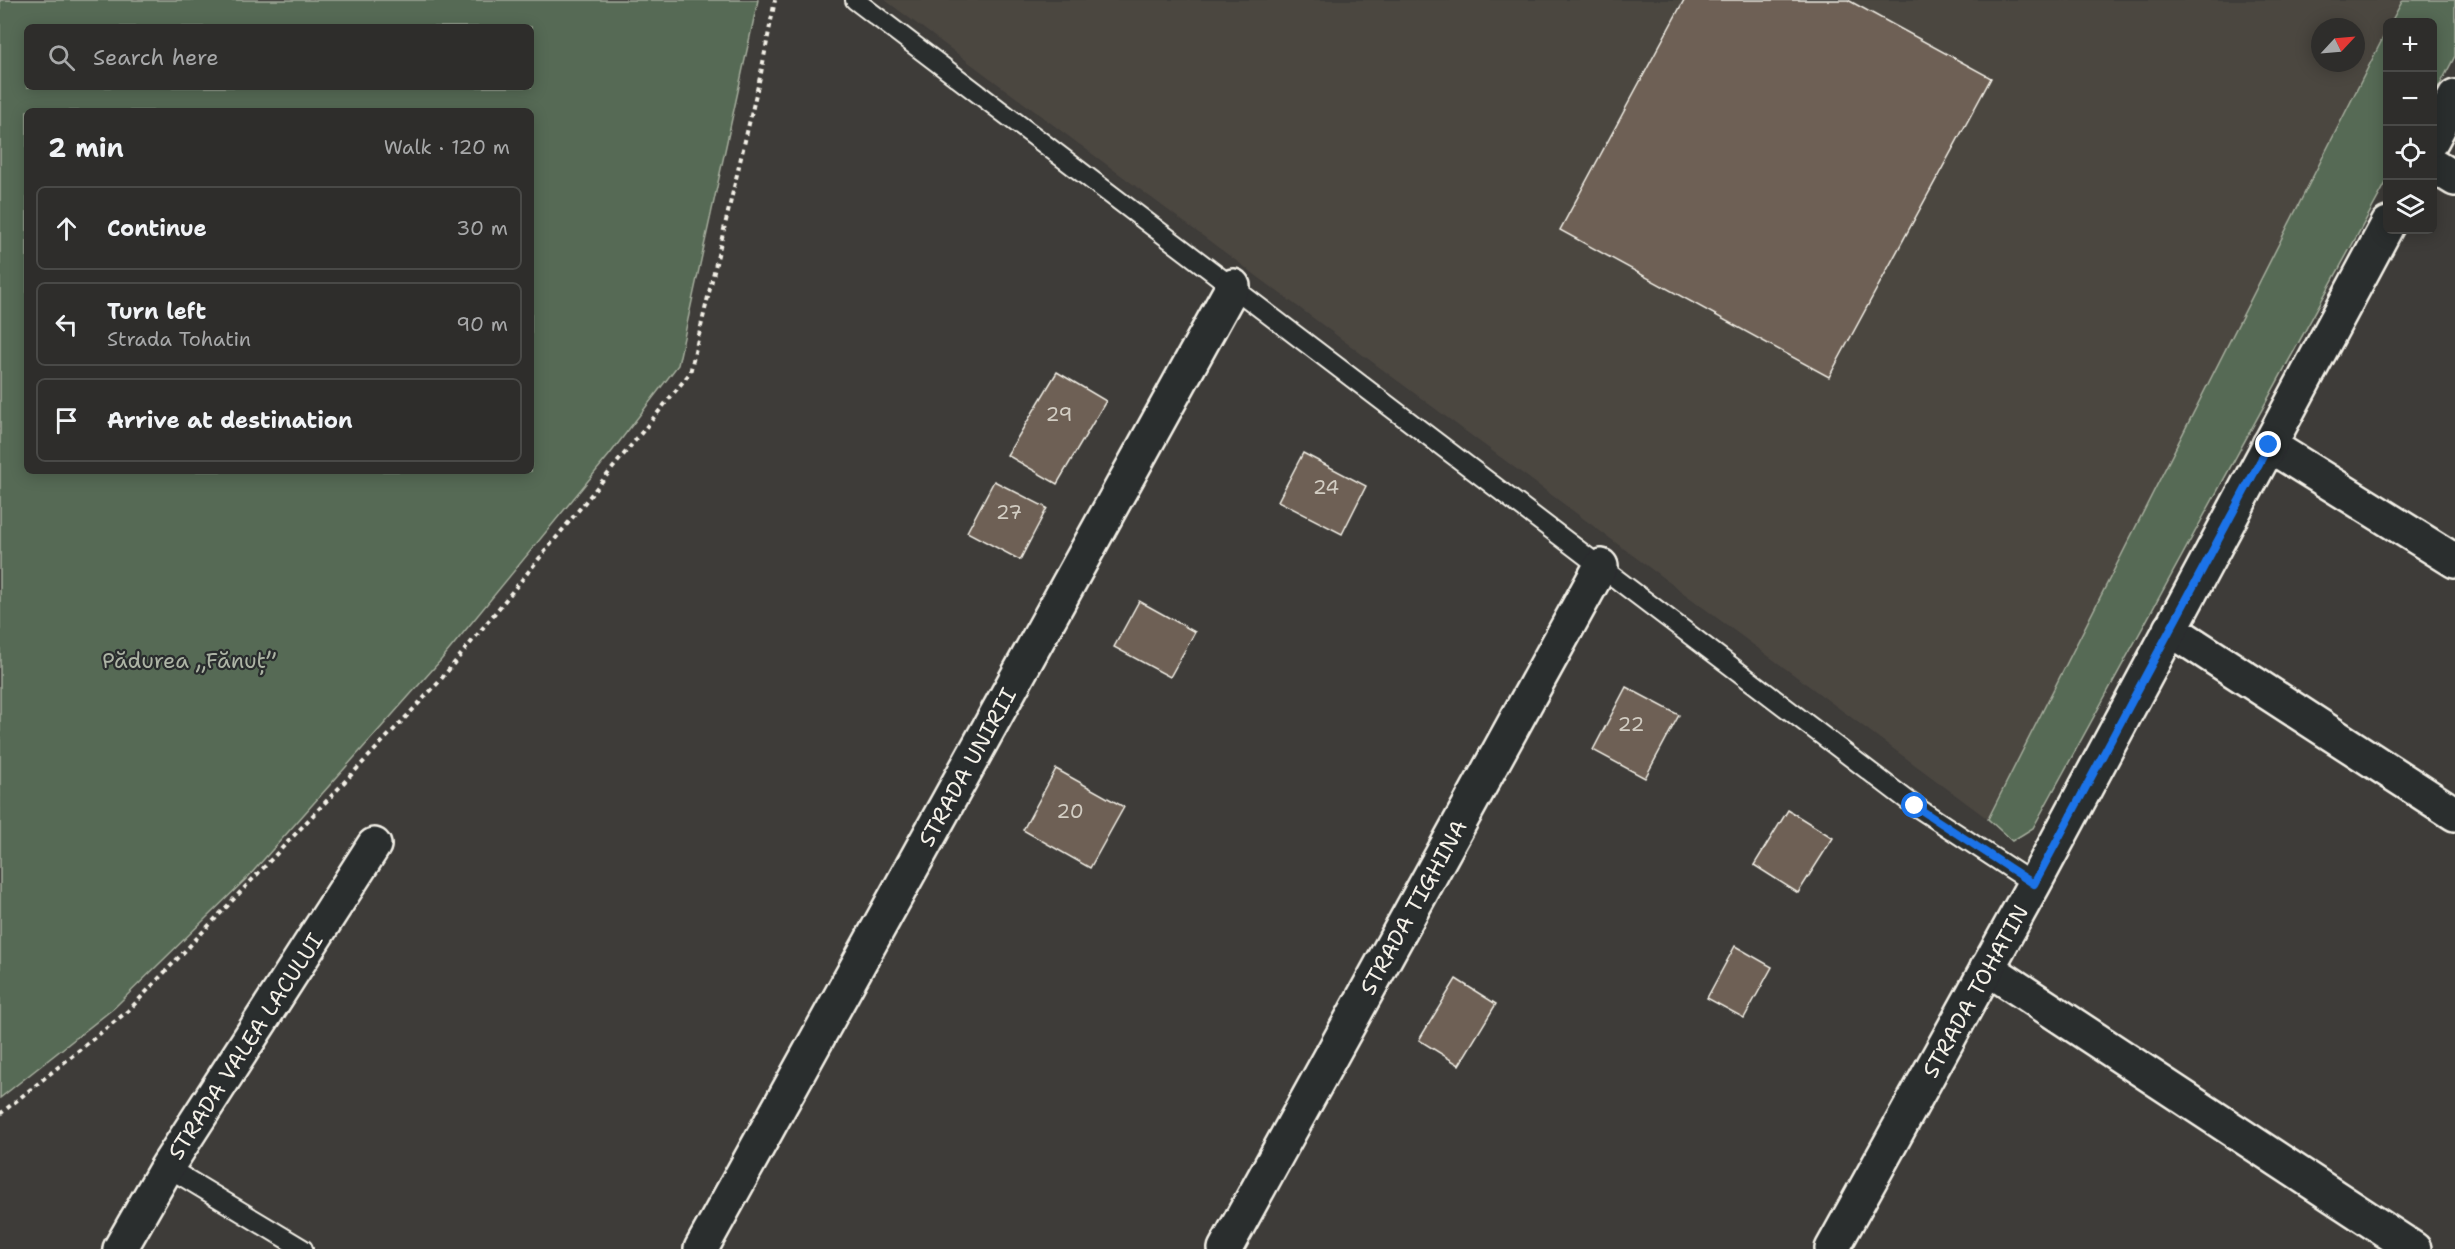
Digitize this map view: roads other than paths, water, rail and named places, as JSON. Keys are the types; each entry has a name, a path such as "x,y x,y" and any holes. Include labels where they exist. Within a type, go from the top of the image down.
{"street":[{"path":"2437,132 2455,98"},
{"path":"2437,168 2455,179"},
{"name":"STRADA TOHATIN","path":"1832,1249 2034,884 2383,233"},
{"name":"STRADA UNIRII","path":"701,1249 1233,286"},
{"path":"2269,445 2455,561"},
{"name":"STRADA TIGHINA","path":"1225,1249 1601,566"},
{"path":"2170,629 2455,814"},
{"name":"STRADA VALEA LACULUI","path":"120,1249 167,1167 374,845"},
{"path":"1987,968 2414,1249"}],"lane":[{"path":"855,0 1915,806 2034,884"},
{"path":"167,1167 303,1249"}],"park label":[{"name":"Pădurea „Fănuț”","path":"189,660"}]}
